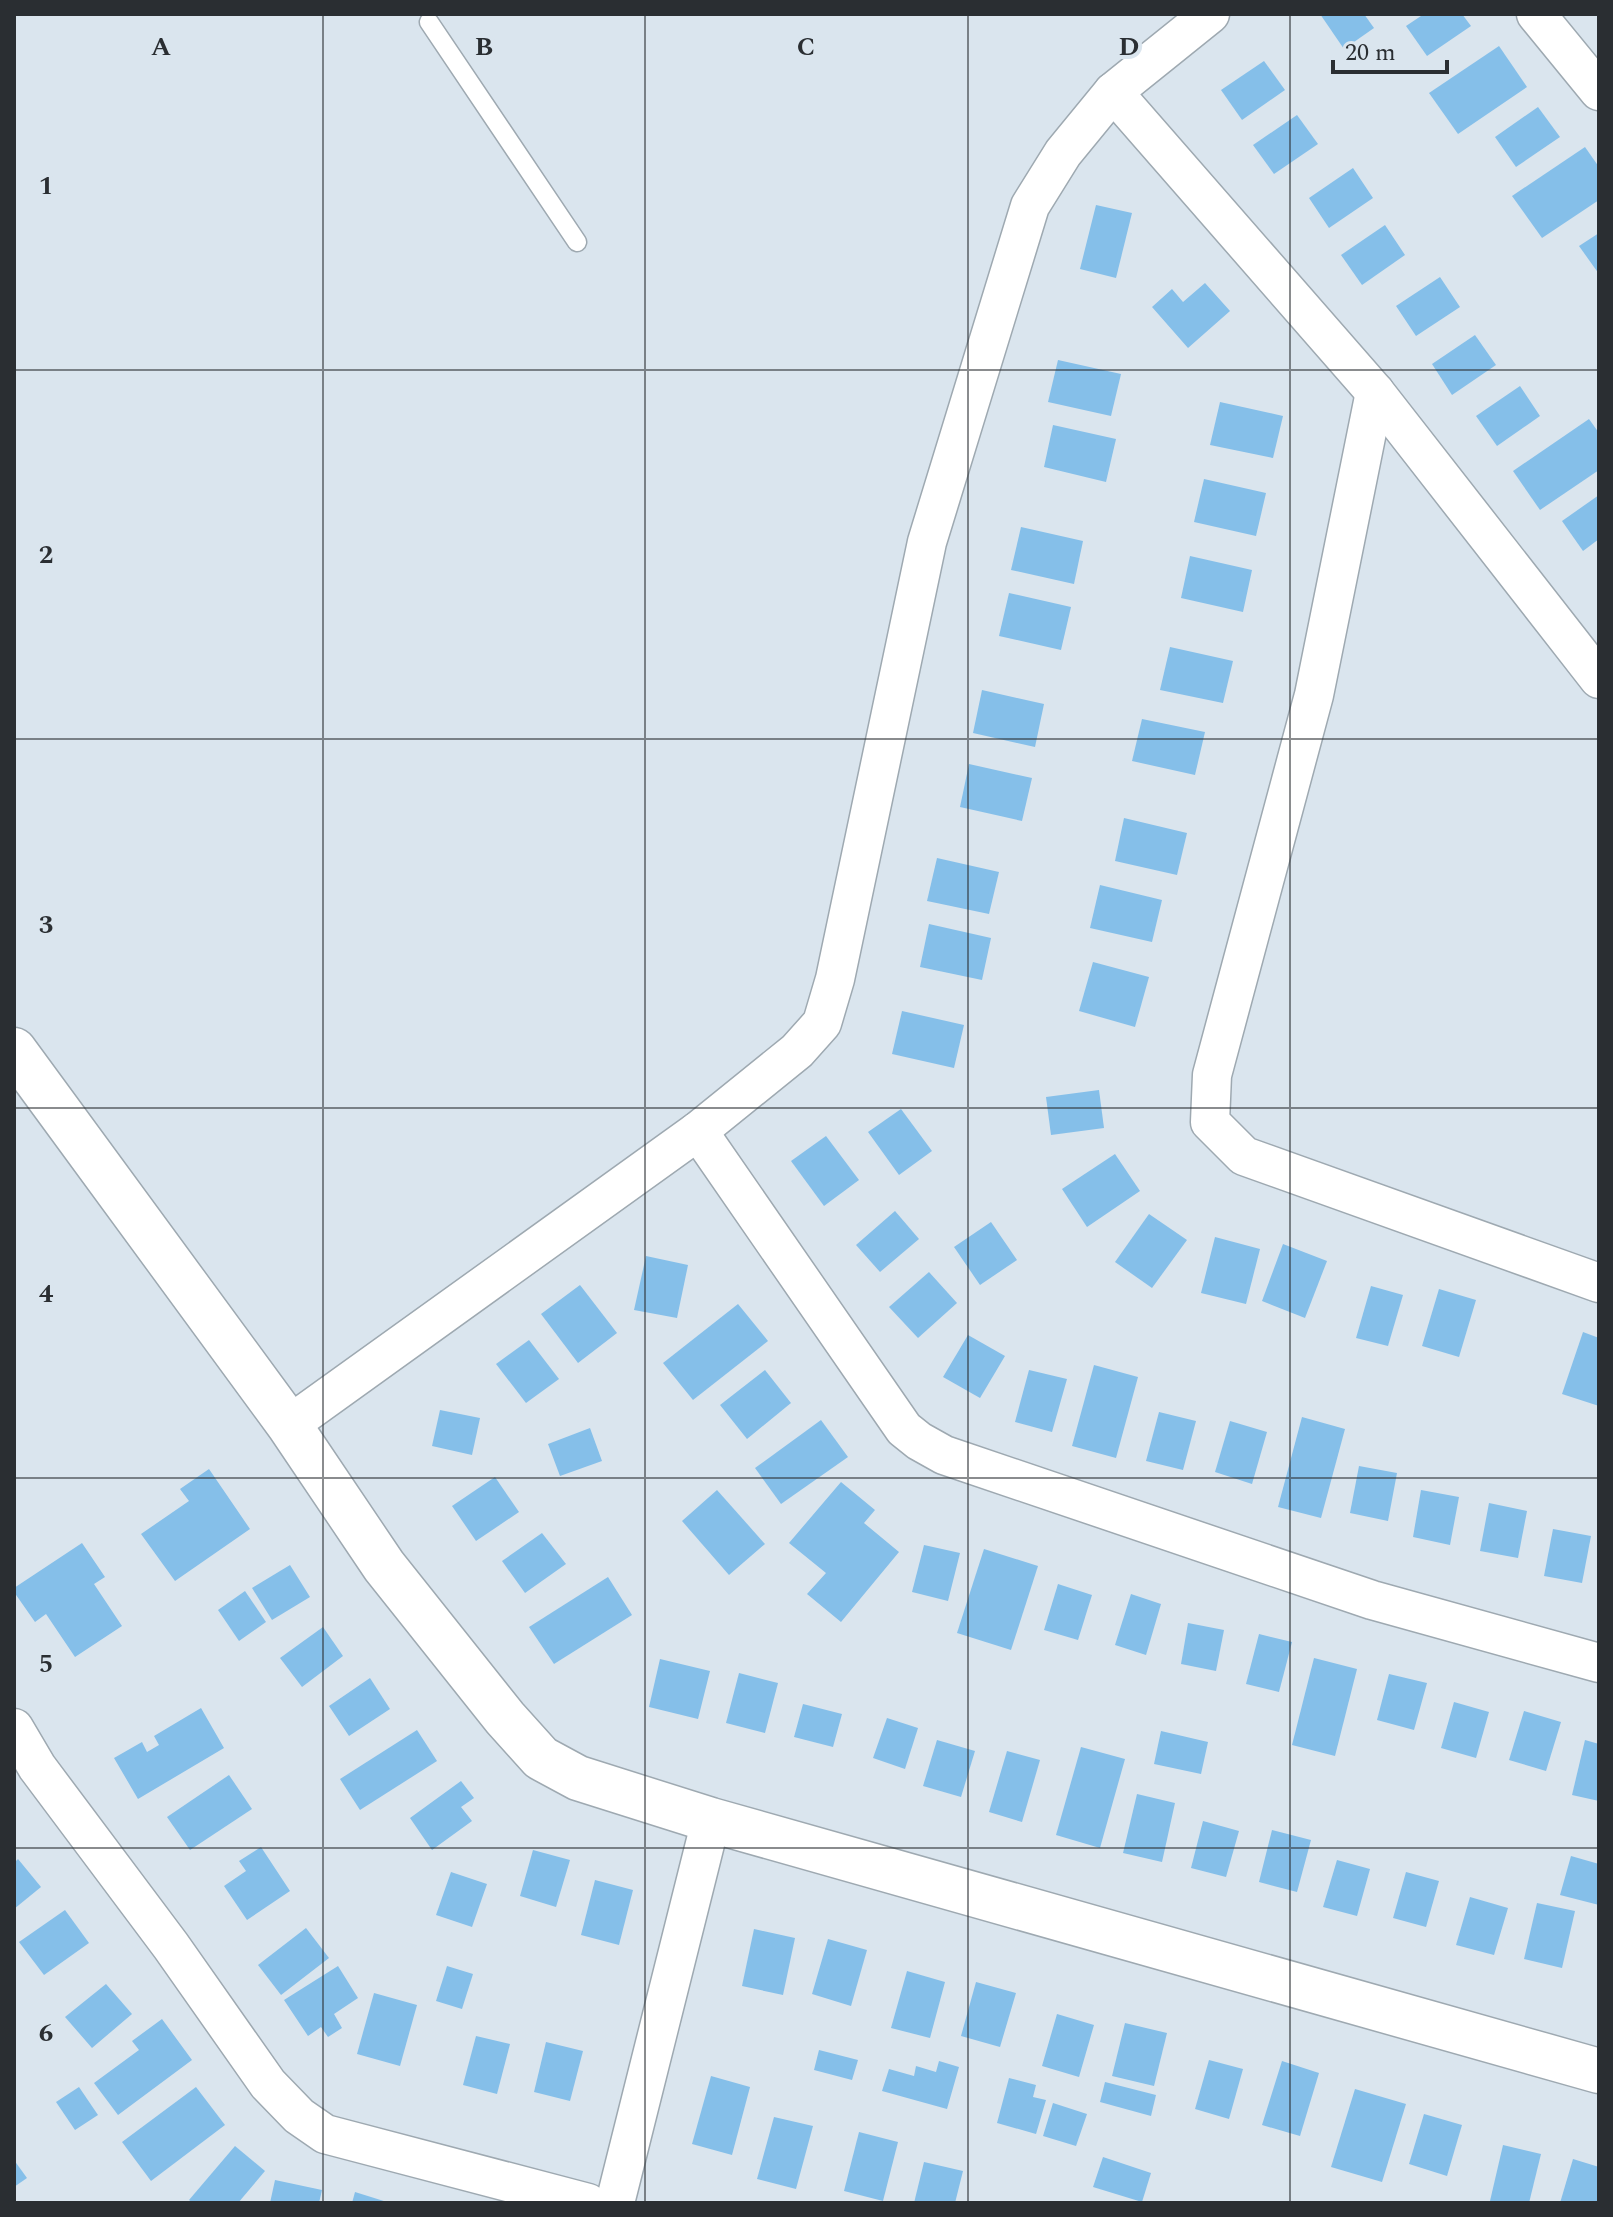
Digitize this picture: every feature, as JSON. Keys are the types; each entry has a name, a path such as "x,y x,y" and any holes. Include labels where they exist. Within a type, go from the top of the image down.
{"street":[{"path":"289,1425 698,1131 797,1051 822,1023 838,963 927,542 1030,206 1063,153 1113,92 1210,14"},
{"path":"1536,14 1599,91"},
{"path":"1113,92 1375,392 1599,679"},
{"path":"1375,392 1314,695 1212,1075 1210,1122 1244,1156 1599,1283"},
{"path":"18,1063 289,1425 384,1566 505,1718 541,1758 578,1778 711,1820 1597,2064"},
{"path":"698,1131 904,1429 919,1441 944,1455 1372,1600 1599,1663"},
{"path":"14,1728 25,1775 171,1946 268,2084 299,2116 325,2134 588,2203"},
{"path":"615,2203 711,1820"}],"lane":[{"path":"429,22 577,242"}],"building":[{"path":"1320,14 1364,14 1374,28 1344,49"},
{"path":"1424,14 1462,14 1471,26 1427,56 1406,26"},
{"path":"1499,46 1527,87 1458,134 1429,93"},
{"path":"1264,61 1285,90 1242,120 1221,90"},
{"path":"1538,107 1560,137 1516,167 1495,137"},
{"path":"1297,115 1318,144 1274,174 1253,145"},
{"path":"1585,147 1599,167 1599,200 1542,238 1512,196"},
{"path":"1353,168 1373,198 1329,228 1309,198"},
{"path":"1096,205 1132,213 1116,278 1080,269"},
{"path":"1385,225 1405,255 1362,285 1341,255"},
{"path":"1599,233 1599,274 1579,246"},
{"path":"1440,277 1460,307 1416,336 1396,306"},
{"path":"1205,283 1230,311 1188,348 1152,307 1172,289 1183,302"},
{"path":"1475,335 1496,365 1452,395 1432,364"},
{"path":"1058,360 1121,374 1111,416 1048,402"},
{"path":"1520,386 1540,416 1497,446 1476,416"},
{"path":"1220,402 1283,416 1273,458 1210,445"},
{"path":"1589,419 1599,433 1599,470 1540,510 1513,471"},
{"path":"1053,425 1116,439 1106,482 1044,467"},
{"path":"1204,479 1266,493 1256,536 1194,522"},
{"path":"1599,495 1599,539 1583,551 1562,521"},
{"path":"1021,527 1083,541 1074,584 1011,570"},
{"path":"1190,556 1252,570 1243,612 1181,598"},
{"path":"1009,593 1071,607 1061,650 999,636"},
{"path":"1170,647 1233,661 1223,703 1160,690"},
{"path":"982,690 1044,704 1035,747 973,733"},
{"path":"1142,719 1205,732 1195,775 1132,761"},
{"path":"969,764 1032,778 1022,821 960,807"},
{"path":"1124,818 1187,833 1177,875 1115,861"},
{"path":"937,858 999,872 989,914 927,901"},
{"path":"1100,885 1162,900 1152,942 1090,928"},
{"path":"929,924 991,938 982,980 920,967"},
{"path":"1093,962 1149,977 1135,1027 1079,1011"},
{"path":"902,1011 964,1025 954,1068 892,1054"},
{"path":"1099,1090 1104,1128 1051,1135 1046,1097"},
{"path":"901,1109 932,1151 899,1175 868,1132"},
{"path":"826,1136 859,1180 824,1206 791,1161"},
{"path":"1115,1154 1140,1191 1087,1227 1062,1189"},
{"path":"895,1211 919,1239 880,1272 856,1245"},
{"path":"1149,1214 1187,1240 1152,1288 1115,1262"},
{"path":"991,1222 1017,1260 980,1285 954,1247"},
{"path":"1215,1237 1260,1249 1246,1304 1201,1293"},
{"path":"1283,1244 1327,1261 1305,1318 1262,1301"},
{"path":"646,1256 688,1265 677,1318 634,1310"},
{"path":"929,1272 957,1303 918,1338 889,1307"},
{"path":"580,1285 617,1333 578,1363 541,1314"},
{"path":"1371,1286 1403,1295 1388,1346 1356,1338"},
{"path":"1439,1289 1476,1300 1459,1357 1422,1346"},
{"path":"738,1304 768,1341 693,1400 663,1363"},
{"path":"1583,1332 1599,1338 1599,1406 1562,1394"},
{"path":"968,1335 1005,1356 980,1398 943,1377"},
{"path":"529,1340 559,1379 526,1403 496,1364"},
{"path":"1094,1365 1138,1377 1116,1458 1072,1446"},
{"path":"765,1370 791,1403 747,1439 720,1405"},
{"path":"1029,1370 1067,1379 1052,1432 1015,1422"},
{"path":"440,1410 480,1418 472,1455 432,1446"},
{"path":"1159,1412 1196,1421 1183,1470 1146,1461"},
{"path":"1302,1417 1345,1429 1321,1518 1278,1507"},
{"path":"821,1420 848,1457 781,1504 755,1468"},
{"path":"1230,1421 1267,1432 1252,1484 1215,1472"},
{"path":"590,1428 602,1461 560,1476 548,1444"},
{"path":"1359,1466 1397,1473 1388,1521 1350,1513"},
{"path":"209,1469 250,1529 175,1581 141,1534 189,1501 180,1489"},
{"path":"495,1477 519,1512 476,1541 452,1506"},
{"path":"841,1482 875,1510 864,1523 899,1552 841,1622 807,1594 826,1573 789,1543"},
{"path":"717,1490 765,1544 729,1575 682,1521"},
{"path":"1421,1490 1459,1497 1450,1545 1413,1537"},
{"path":"1489,1503 1527,1511 1518,1558 1480,1551"},
{"path":"1553,1529 1591,1536 1582,1583 1544,1576"},
{"path":"542,1533 566,1564 525,1593 502,1561"},
{"path":"82,1543 105,1577 94,1584 122,1626 75,1657 46,1614 35,1622 14,1588"},
{"path":"924,1545 960,1553 948,1601 912,1592"},
{"path":"984,1549 1038,1566 1011,1650 957,1633"},
{"path":"290,1565 310,1597 272,1620 252,1588"},
{"path":"608,1577 632,1615 554,1664 529,1627"},
{"path":"1058,1584 1092,1595 1078,1640 1044,1630"},
{"path":"245,1591 266,1622 239,1641 218,1610"},
{"path":"1131,1594 1161,1604 1146,1655 1115,1645"},
{"path":"1188,1623 1224,1630 1216,1671 1181,1664"},
{"path":"323,1627 343,1656 302,1687 280,1658"},
{"path":"1259,1634 1292,1642 1279,1692 1246,1684"},
{"path":"1314,1658 1357,1669 1335,1756 1292,1745"},
{"path":"660,1659 710,1671 698,1719 649,1707"},
{"path":"739,1673 778,1683 765,1733 726,1723"},
{"path":"1389,1674 1427,1683 1414,1730 1377,1720"},
{"path":"370,1678 390,1709 349,1736 329,1706"},
{"path":"1454,1702 1489,1712 1476,1758 1441,1748"},
{"path":"803,1704 842,1714 833,1747 794,1737"},
{"path":"201,1708 224,1748 138,1799 114,1758 142,1742 147,1752 159,1745 154,1736"},
{"path":"1524,1711 1561,1722 1546,1771 1509,1760"},
{"path":"887,1718 918,1728 905,1769 873,1758"},
{"path":"417,1730 437,1761 360,1810 340,1779"},
{"path":"1161,1731 1208,1742 1201,1774 1154,1764"},
{"path":"937,1740 975,1751 961,1797 923,1786"},
{"path":"1585,1740 1599,1744 1599,1801 1572,1795"},
{"path":"1081,1747 1125,1759 1100,1848 1056,1835"},
{"path":"1007,1751 1040,1760 1022,1822 989,1812"},
{"path":"229,1775 252,1809 190,1850 167,1817"},
{"path":"461,1781 474,1798 461,1807 472,1821 432,1850 410,1818"},
{"path":"1137,1794 1175,1803 1162,1862 1123,1853"},
{"path":"1203,1821 1239,1831 1226,1877 1191,1868"},
{"path":"1272,1830 1311,1840 1297,1892 1259,1882"},
{"path":"261,1847 290,1891 247,1920 224,1886 246,1871 239,1861"},
{"path":"533,1850 570,1860 556,1907 520,1896"},
{"path":"1571,1856 1599,1864 1599,1905 1560,1895"},
{"path":"18,1859 41,1887 14,1909 14,1863"},
{"path":"1337,1860 1370,1869 1357,1916 1323,1907"},
{"path":"451,1872 487,1884 472,1927 436,1915"},
{"path":"1406,1872 1439,1881 1426,1927 1393,1918"},
{"path":"595,1880 633,1890 619,1945 581,1935"},
{"path":"1470,1897 1508,1908 1494,1955 1456,1945"},
{"path":"1537,1903 1575,1911 1562,1968 1524,1959"},
{"path":"65,1910 89,1943 44,1975 19,1942"},
{"path":"306,1928 329,1958 281,1995 258,1965"},
{"path":"754,1929 795,1938 783,1995 742,1986"},
{"path":"828,1939 867,1950 851,2006 812,1994"},
{"path":"338,1966 358,1998 334,2014 342,2028 328,2037 321,2027 308,2036 284,2000"},
{"path":"447,1966 473,1974 462,2009 436,2001"},
{"path":"907,1971 945,1982 930,2038 891,2028"},
{"path":"976,1982 1016,1993 1000,2047 961,2036"},
{"path":"106,1984 132,2014 92,2048 65,2017"},
{"path":"374,1993 417,2005 400,2066 357,2054"},
{"path":"1057,2014 1094,2025 1079,2077 1042,2066"},
{"path":"162,2019 192,2060 118,2115 94,2083 139,2050 132,2041"},
{"path":"1125,2023 1167,2033 1154,2086 1112,2076"},
{"path":"476,2036 510,2044 497,2094 463,2085"},
{"path":"546,2042 583,2051 570,2101 534,2092"},
{"path":"819,2050 858,2060 852,2080 814,2070"},
{"path":"1209,2060 1243,2069 1229,2119 1195,2109"},
{"path":"939,2061 959,2067 947,2109 882,2091 889,2069 914,2076 916,2066 936,2072"},
{"path":"1282,2061 1319,2073 1300,2136 1262,2125"},
{"path":"711,2076 750,2087 732,2155 692,2144"},
{"path":"1009,2078 1036,2085 1033,2097 1046,2100 1036,2134 997,2123"},
{"path":"1105,2082 1156,2095 1151,2116 1100,2102"},
{"path":"79,2087 98,2115 75,2130 56,2102"},
{"path":"196,2087 225,2125 151,2181 122,2142"},
{"path":"1355,2089 1406,2104 1382,2182 1331,2167"},
{"path":"1053,2103 1087,2114 1076,2146 1043,2136"},
{"path":"1424,2114 1462,2125 1447,2176 1409,2164"},
{"path":"774,2117 813,2126 796,2189 757,2179"},
{"path":"859,2132 898,2142 883,2201 844,2191"},
{"path":"1503,2145 1541,2154 1529,2203 1490,2201"},
{"path":"235,2146 265,2171 238,2203 193,2203 189,2200"},
{"path":"1103,2157 1151,2173 1142,2202 1093,2187"},
{"path":"1573,2159 1599,2167 1599,2203 1560,2203"},
{"path":"14,2160 27,2178 14,2187"},
{"path":"924,2162 963,2171 955,2203 914,2203"},
{"path":"275,2180 322,2190 319,2203 270,2203"},
{"path":"355,2192 387,2202 387,2203 352,2203"}]}
